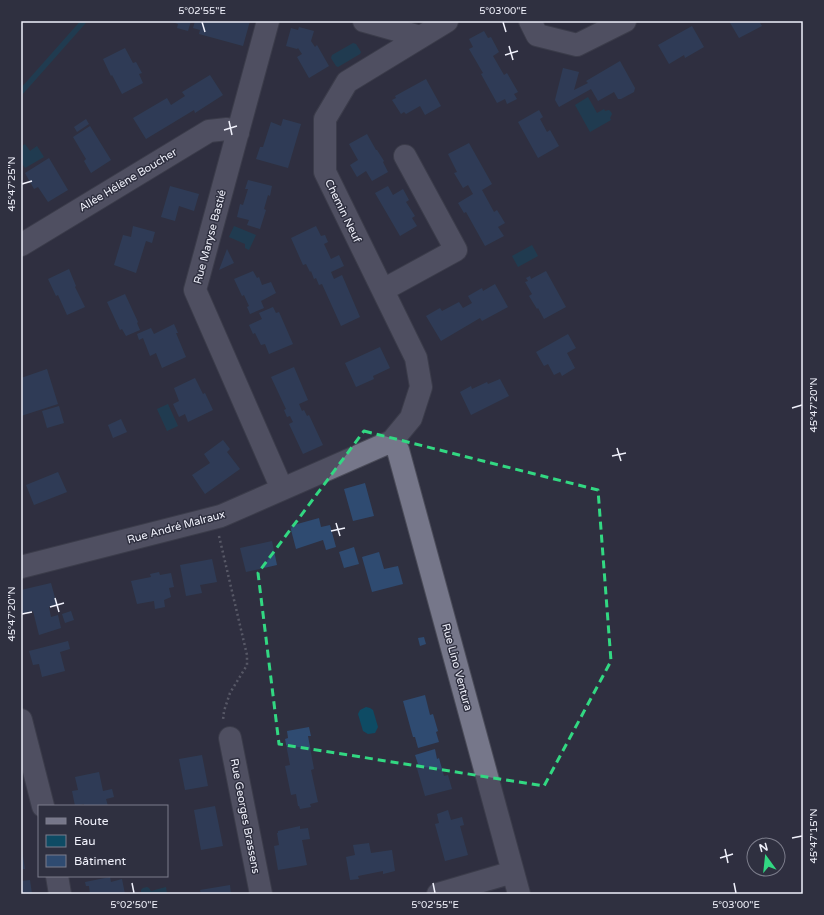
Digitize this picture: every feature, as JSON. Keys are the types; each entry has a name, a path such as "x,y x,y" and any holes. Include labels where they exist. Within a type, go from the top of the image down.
{"street":[{"name":"Rue Maryse Bastié","path":"268,21 195,290 282,488"},
{"path":"364,21 421,37"},
{"name":"Chemin Neuf","path":"392,440 411,418 421,387 416,358 325,172 325,119 347,82 447,21"},
{"path":"530,21 538,35 577,45 625,21"},
{"name":"Allée Hélène Boucher","path":"21,245 209,131 227,130 238,133"},
{"path":"383,290 456,250 405,156"},
{"name":"Rue André Malraux","path":"21,567 221,516 392,440"},
{"name":"Rue Lino Ventura","path":"392,440 398,450 519,894"},
{"path":"21,720 24,747 43,805"},
{"name":"Rue Georges Brassens","path":"230,738 261,894"},
{"path":"438,894 513,872"},
{"path":"57,877 60,894"}],"path":[{"path":"214,518 247,655 247,665 230,693 224,711 223,721 230,738"}],"highlighted area":[{"path":"364,431 598,490 611,661 544,786 279,744 258,573"}],"water":[{"path":"353,43 356,44 361,52 360,54 338,67 336,66 331,58 332,55"},
{"path":"588,97 597,113 604,109 605,111 609,110 612,114 610,118 611,120 590,132 575,105"},
{"path":"25,144 30,151 37,146 44,157 25,168 21,162 21,147"},
{"path":"234,226 256,235 249,250 245,248 245,244 229,237"},
{"path":"532,245 538,256 518,267 512,256"},
{"path":"168,404 178,426 167,431 157,409"},
{"path":"366,707 373,710 378,727 375,733 368,734 363,731 358,714 360,710"},
{"path":"147,887 151,891 166,887 167,894 141,894 141,890"}],"building":[{"path":"169,21 191,21 188,31 177,28 178,24"},
{"path":"195,21 250,21 243,46 199,34 200,30 193,28"},
{"path":"729,21 759,21 762,26 739,38"},
{"path":"692,26 704,47 685,58 684,55 669,64 658,45"},
{"path":"299,27 314,31 311,41 315,47 317,45 329,66 309,78 297,57 302,54 298,48 286,46 291,28 298,30"},
{"path":"484,31 488,38 491,37 499,52 493,56 504,75 507,73 518,92 514,94 517,99 507,104 505,99 497,103 481,74 483,73 469,49 473,47 469,39"},
{"path":"125,48 133,63 136,62 142,73 139,74 143,83 122,94 103,59"},
{"path":"620,61 635,88 634,92 621,99 618,99 614,92 598,101 591,89 559,107 555,100 563,68 579,72 574,90 588,83 586,81"},
{"path":"210,75 223,95 195,113 194,110 146,139 133,118 167,98 171,105 185,96 182,92"},
{"path":"426,79 441,106 425,115 420,106 406,114 404,112 401,114 392,100 396,98 395,96"},
{"path":"539,110 543,117 540,119 547,132 550,130 559,146 538,158 518,122"},
{"path":"86,119 89,124 77,132 74,127"},
{"path":"283,119 301,124 288,168 256,159 260,147 263,147 271,122 281,126"},
{"path":"90,126 111,160 91,173 84,161 86,159 73,137"},
{"path":"367,134 384,161 383,162 388,172 372,181 366,171 357,177 350,165 358,160 349,144"},
{"path":"469,143 492,184 482,190 494,212 497,210 505,223 498,227 504,236 485,246 466,212 464,213 458,203 473,194 468,185 463,188 454,173 457,172 448,154"},
{"path":"49,158 68,190 48,202 38,187 34,189 25,173"},
{"path":"248,180 272,186 270,196 268,195 264,209 266,210 260,229 247,225 249,220 237,217 240,204 243,205 248,189 245,189"},
{"path":"170,186 199,194 194,211 179,206 175,221 161,217"},
{"path":"388,186 393,195 403,189 409,200 406,202 415,216 412,218 417,226 400,236 375,193"},
{"path":"133,226 155,232 152,243 146,241 136,273 114,265 123,235 131,237"},
{"path":"316,226 321,236 325,235 328,242 324,244 331,259 339,255 344,266 331,272 334,279 342,275 360,317 341,326 322,284 319,285 316,278 314,279 306,264 303,265 291,238"},
{"path":"227,249 234,263 219,270"},
{"path":"69,269 76,286 75,287 85,307 67,315 58,295 56,296 48,279"},
{"path":"253,271 257,278 259,277 262,285 271,282 276,293 261,301 264,308 250,314 247,307 249,306 244,295 242,296 234,279"},
{"path":"546,271 566,307 544,319 529,296 532,294 525,282 528,281 526,278 530,276 531,279"},
{"path":"495,284 508,307 482,321 480,318 441,341 426,316 440,308 442,311 459,302 463,308 472,303 468,296 482,288 483,291"},
{"path":"125,294 138,322 137,323 140,330 126,336 122,329 120,330 107,302"},
{"path":"273,307 276,313 279,312 293,344 269,354 265,344 261,345 255,333 253,334 249,325 262,319 259,313"},
{"path":"174,324 186,357 162,368 156,353 150,356 143,338 139,340 137,334 151,328 154,334"},
{"path":"568,334 576,348 567,353 575,368 562,376 560,372 554,375 548,364 544,366 536,352"},
{"path":"380,347 390,368 373,376 374,379 356,387 345,363"},
{"path":"294,367 308,400 299,404 302,411 304,410 307,416 309,415 323,445 303,454 289,424 293,422 290,416 287,417 284,410 286,409 271,377"},
{"path":"47,369 58,404 21,416 21,378"},
{"path":"195,378 203,394 205,393 213,410 188,422 185,414 179,417 173,404 179,401 174,388"},
{"path":"500,379 509,396 471,415 460,392 471,386 472,389 487,382 488,384"},
{"path":"59,406 64,423 47,428 42,411"},
{"path":"121,419 127,432 113,438 108,425"},
{"path":"223,440 230,449 227,452 240,469 205,494 192,475 210,463 204,454"},
{"path":"58,472 67,492 34,505 26,485"},
{"path":"365,483 374,516 353,521 344,489"},
{"path":"319,518 321,527 330,525 336,547 326,550 323,540 296,549 290,526"},
{"path":"272,541 277,565 246,572 240,548"},
{"path":"354,547 359,564 344,568 339,552"},
{"path":"379,552 384,569 398,566 403,584 372,592 362,557"},
{"path":"212,559 217,582 200,585 202,593 186,596 180,565"},
{"path":"159,572 160,575 171,573 174,587 169,588 171,597 164,600 165,607 155,609 154,601 137,604 131,581 151,577 150,574"},
{"path":"51,583 57,605 49,607 51,617 58,615 61,628 39,635 33,611 21,614 21,590"},
{"path":"71,611 74,620 65,623 62,614"},
{"path":"424,637 426,644 420,646 418,638"},
{"path":"68,641 70,649 60,652 65,671 42,677 39,664 33,665 29,651"},
{"path":"425,695 430,715 433,714 438,731 436,732 439,742 418,748 415,737 413,737 403,701"},
{"path":"309,727 311,736 308,736 314,769 311,770 318,802 310,804 311,807 300,809 296,794 291,795 285,766 290,765 285,739 288,738 287,731"},
{"path":"435,749 437,759 439,758 444,776 448,775 452,789 425,796 416,765 418,764 415,755"},
{"path":"202,755 208,786 185,790 179,759"},
{"path":"99,772 103,791 112,789 114,797 106,799 108,805 75,805 72,791 78,790 75,777"},
{"path":"215,806 223,846 201,850 194,810"},
{"path":"448,810 451,820 462,817 464,825 460,826 468,855 445,861 435,824 439,823 437,814"},
{"path":"300,826 300,829 308,828 310,839 302,840 307,865 278,870 274,846 279,845 278,831"},
{"path":"369,843 371,853 392,850 395,871 383,874 383,871 358,876 359,879 350,880 346,857 355,855 353,845"},
{"path":"22,850 25,869 21,869"},
{"path":"110,877 111,882 122,879 125,894 90,894 89,886 86,886 85,882"},
{"path":"30,880 32,894 21,894 21,881"},
{"path":"230,885 231,894 201,894 200,890"}],"waterway":[{"path":"21,92 84,21"}]}
